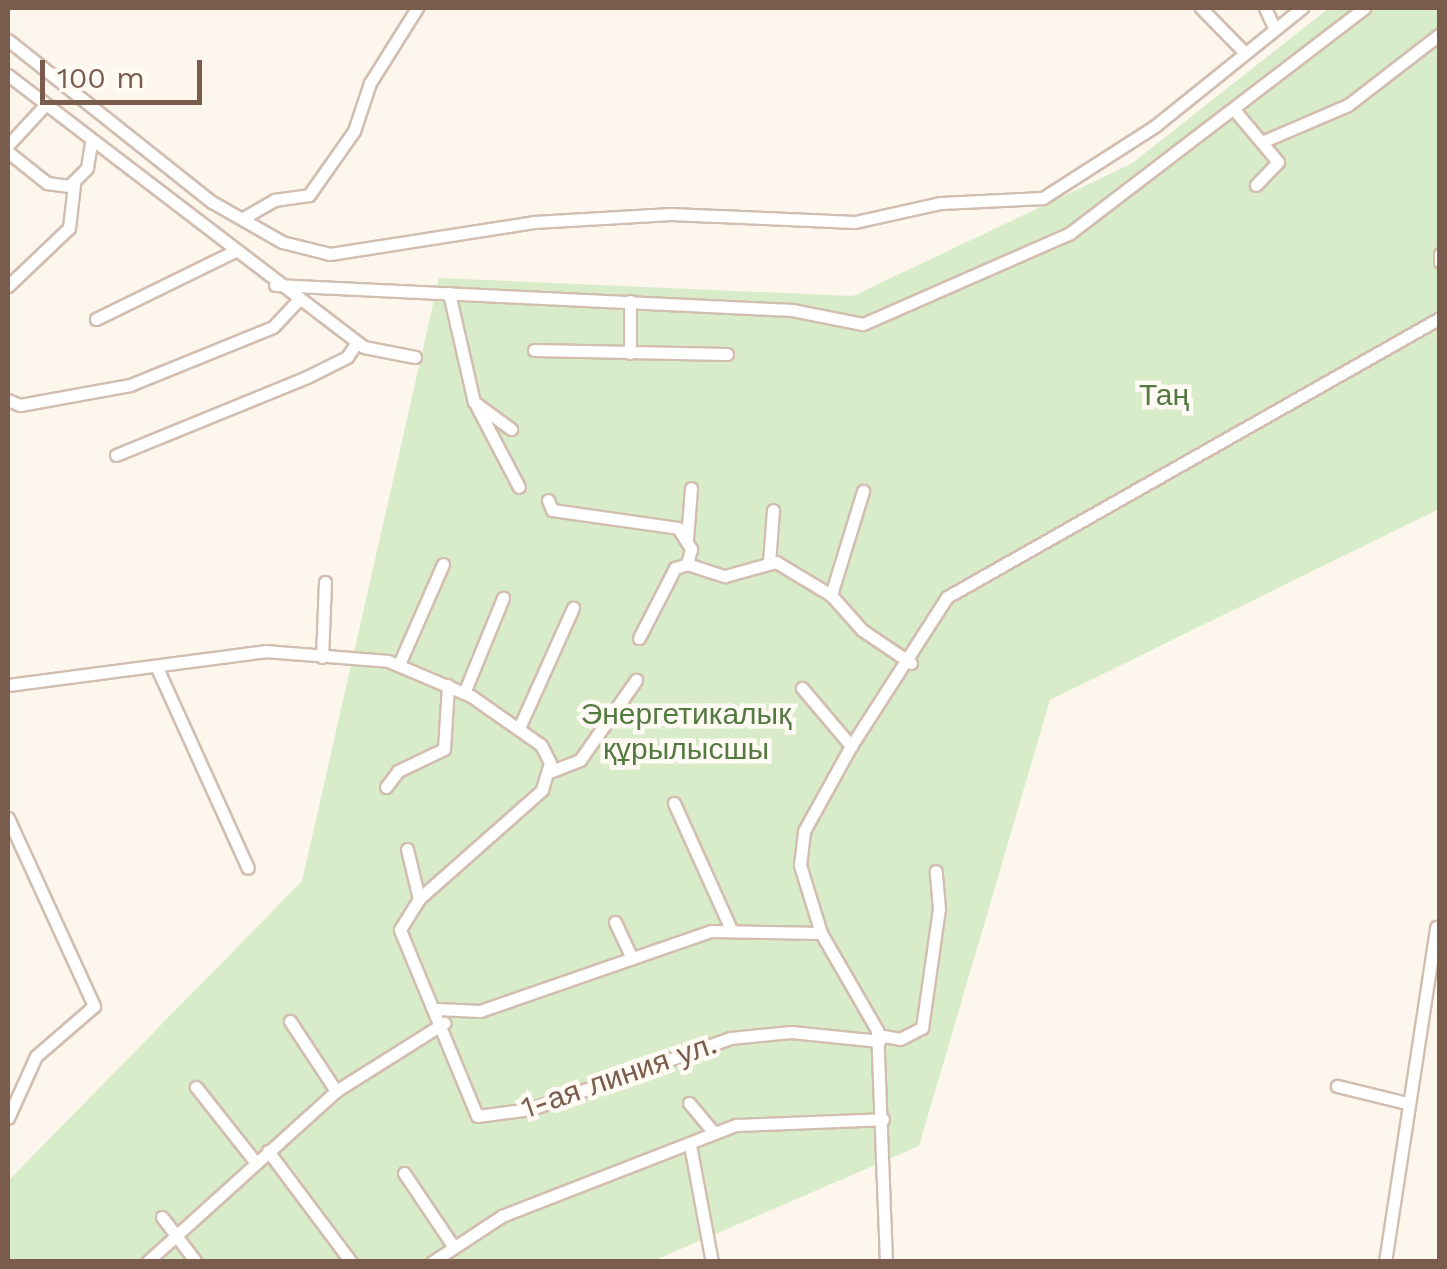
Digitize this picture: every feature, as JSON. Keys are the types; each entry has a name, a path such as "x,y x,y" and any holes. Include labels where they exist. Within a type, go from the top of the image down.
{"street":[{"path":"246,218 274,200 309,195 354,131 370,83 417,8"},
{"path":"1201,8 1245,54"},
{"path":"1265,8 1276,28"},
{"path":"8,40 186,184 282,242 330,254 534,222 671,214 855,222 940,203 1044,198 1108,160 1302,8"},
{"path":"275,285 792,310 863,324 1070,233 1236,112 1364,8"},
{"path":"1264,141 1348,105 1440,34"},
{"path":"8,76 297,301 384,356 416,357"},
{"path":"45,105 8,148 47,184 74,185"},
{"path":"1236,112 1264,141 1278,166 1256,185"},
{"path":"8,286 69,228 74,185 91,143"},
{"path":"96,319 233,252"},
{"path":"449,293 477,407 519,486"},
{"path":"8,400 20,405 130,385 273,327 297,301"},
{"path":"630,302 630,353"},
{"path":"886,1262 879,1038 822,933 800,850 851,746 911,663 946,597 1440,318"},
{"path":"116,455 308,377 347,357 357,342"},
{"path":"534,350 727,354"},
{"path":"477,407 511,429"},
{"path":"686,564 691,488"},
{"path":"831,595 862,490"},
{"path":"548,500 552,510 664,523 687,539"},
{"path":"769,563 773,510"},
{"path":"686,564 714,577 769,563 791,566 831,595 862,630 911,663"},
{"path":"400,662 443,564"},
{"path":"640,638 669,573 686,564"},
{"path":"322,656 325,582"},
{"path":"464,693 503,598"},
{"path":"519,728 573,608"},
{"path":"8,685 158,670 265,651 400,662 464,693 519,728 541,745 550,772"},
{"path":"158,670 248,868"},
{"path":"147,1262 336,1092 444,1023 402,946 402,922 419,899 518,816 550,772 575,765 636,680"},
{"path":"386,787 398,771 444,749 448,686"},
{"path":"802,688 851,746"},
{"path":"674,804 730,927"},
{"path":"8,818 94,1006 36,1056 16,1089 8,1118"},
{"path":"406,849 419,899"},
{"name":"1-ая линия ул.","path":"444,1023 477,1116 531,1109 730,1038 791,1032 906,1038 922,1028 939,909 936,871"},
{"path":"615,922 632,958"},
{"path":"1385,1262 1436,926"},
{"path":"436,1009 480,1011 730,927 822,933"},
{"path":"290,1021 336,1092"},
{"path":"8,1072 16,1089"},
{"path":"1337,1086 1407,1103"},
{"path":"196,1087 256,1162"},
{"path":"690,1103 714,1133"},
{"path":"432,1262 502,1216 714,1133 763,1122 883,1119"},
{"path":"690,1145 712,1262"},
{"path":"268,1151 350,1262"},
{"path":"404,1173 453,1246"},
{"path":"162,1217 196,1262"}],"green space":[{"name":"Энергетикалық құрылысшы","path":"1329,8 1439,8 1439,509 1050,700 919,1146 653,1261 8,1262 8,1181 302,881 439,278 853,296 1131,164"}],"park label":[{"name":"Таң","path":"1164,395"}]}
